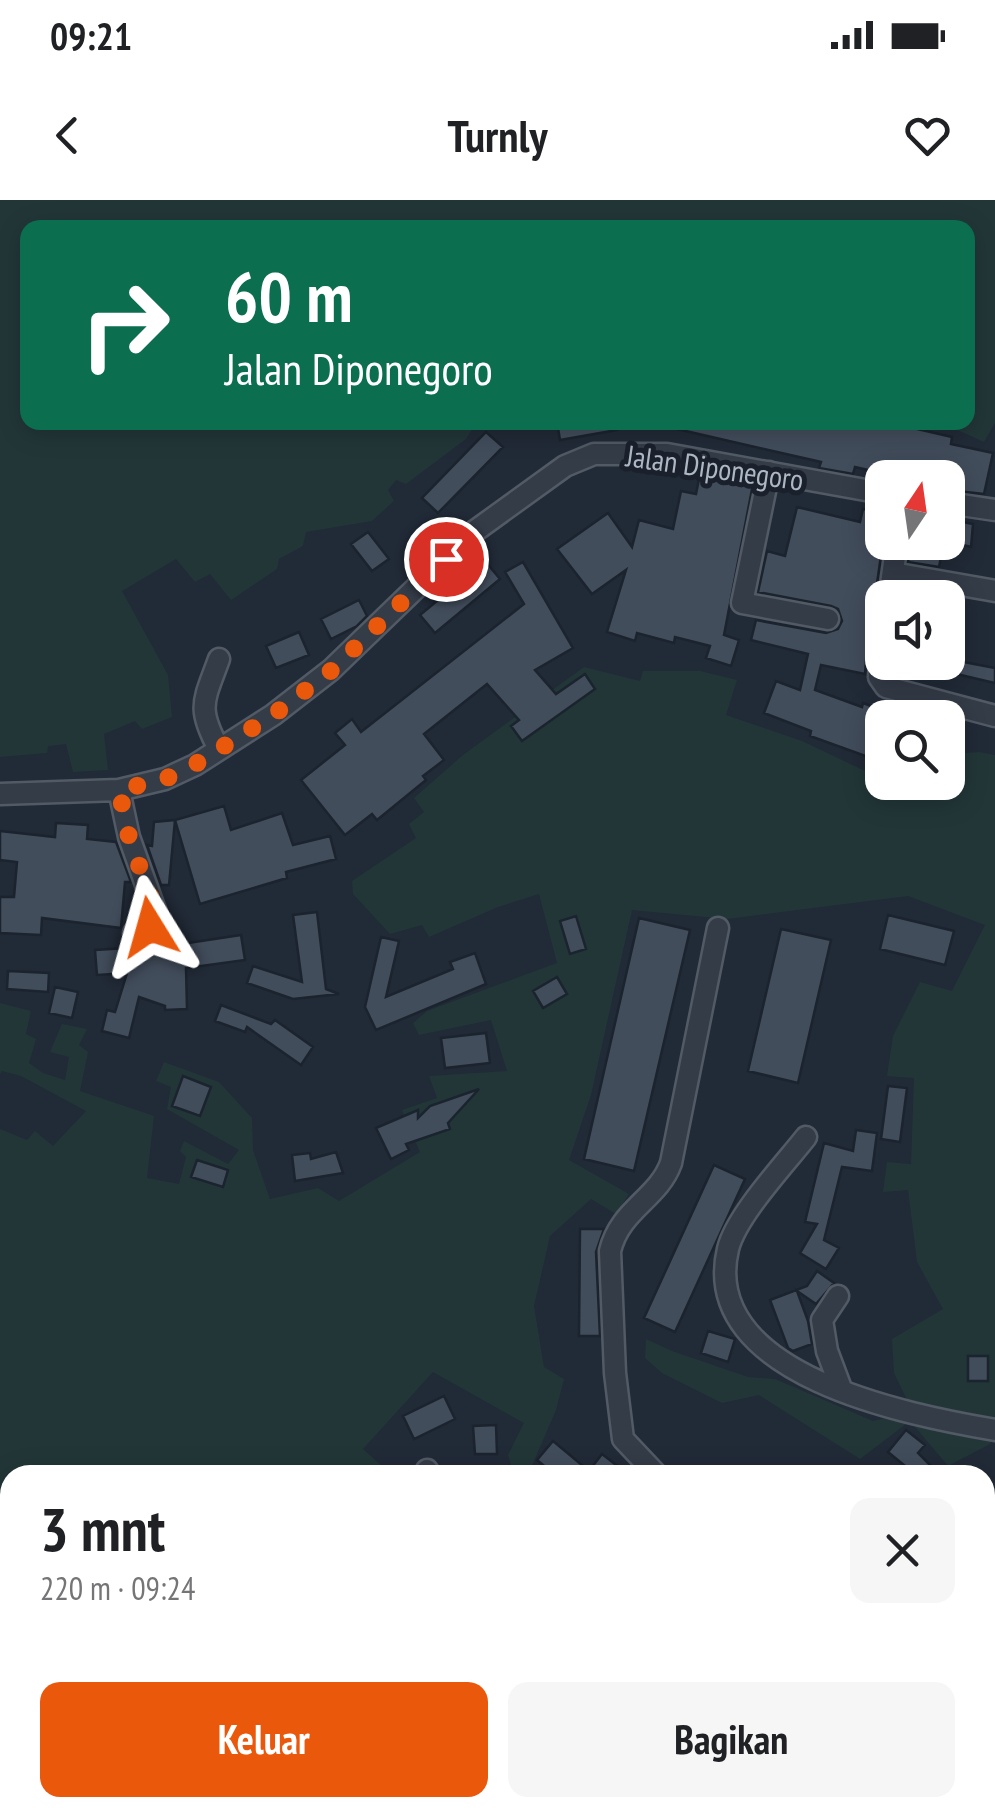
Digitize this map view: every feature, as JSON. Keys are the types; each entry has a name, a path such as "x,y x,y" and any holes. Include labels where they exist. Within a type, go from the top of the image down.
{"street":[{"name":"Jalan Diponegoro","path":"0,794 119,790 165,779 219,749 273,715 332,670 474,531 566,466 594,454 667,454 865,490"},
{"path":"769,472 742,603 828,619"},
{"path":"965,506 995,510"},
{"path":"892,580 895,560"},
{"path":"893,573 995,591"},
{"path":"219,659 203,715 219,749"},
{"path":"882,680 886,686 995,716"},
{"path":"119,790 129,837 155,910 150,927 134,933"},
{"path":"648,1465 623,1439 615,1374 610,1251 614,1232 660,1182 670,1163 718,928"},
{"path":"806,1137 738,1224 728,1248 728,1296 739,1321 760,1346 809,1378 842,1391 995,1430"},
{"path":"838,1296 822,1320 827,1351 842,1391"}],"green space":[{"path":"0,200 995,200 995,423 984,442 957,430 975,430 975,220 20,220 20,430 472,430 466,439 406,484 396,480 388,490 394,501 372,521 306,532 303,546 279,559 277,569 231,600 210,574 195,582 176,559 122,591 168,675 172,717 142,729 135,721 104,734 108,770 73,772 66,744 48,746 47,753 0,757"},
{"path":"584,667 640,681 643,671 700,671 737,680 726,715 802,741 865,771 865,800 965,800 965,753 995,755 995,1431 990,1444 947,1465 910,1421 860,1459 759,1395 722,1403 662,1373 645,1358 646,1339 748,1377 775,1379 873,1421 913,1412 894,1373 892,1339 943,1309 917,1262 908,1190 883,1192 887,1162 911,1164 914,1078 887,1076 893,1036 920,982 952,991 985,925 908,896 727,919 632,910 591,1095 569,1160 629,1194 616,1214 591,1199 550,1236 534,1306 544,1367 564,1379 556,1410 532,1465 511,1465 508,1455 524,1423 433,1372 363,1449 381,1465 0,1465 0,1129 27,1140 35,1131 53,1146 86,1111 21,1076 2,1071 0,1074 0,1003 31,1011 26,1034 36,1039 29,1063 43,1073 65,1080 69,1057 50,1052 62,1024 87,1029 79,1045 88,1052 80,1091 154,1116 147,1178 179,1184 186,1157 180,1151 184,1141 228,1164 239,1150 167,1109 171,1087 156,1081 164,1062 219,1082 252,1118 253,1150 270,1199 318,1188 339,1201 420,1152 402,1110 437,1098 429,1076 507,1071 491,1020 419,1035 413,1023 427,1011 557,963 539,894 429,937 422,925 390,934 353,894 352,881 416,838 409,824 424,812 414,798 463,755"}],"building":[{"path":"558,430 617,430 560,440"},
{"path":"681,430 922,430 952,437 951,444 993,453 984,494 965,492 965,460 865,460 865,469 855,467 853,474 819,468 821,462"},
{"path":"486,432 503,447 438,513 422,498"},
{"path":"700,474 753,484 724,635 739,640 731,666 706,658 710,646 675,637 674,643 637,633 635,641 607,632 626,570 592,594 557,549 608,513 632,547 639,520 673,529 681,491 696,494"},
{"path":"797,507 860,522 865,509 865,560 880,560 877,580 865,580 865,674 821,665 815,690 862,707 865,704 865,756 810,736 811,731 764,713 776,681 800,690 808,654 751,640 756,620 826,633 838,629 842,621 838,609 831,606 758,592 767,551 785,556"},
{"path":"965,522 973,524 971,547 965,545"},
{"path":"368,532 389,559 372,571 351,544"},
{"path":"908,560 940,560 939,567"},
{"path":"485,561 500,579 435,633 420,615"},
{"path":"523,562 573,648 535,670 556,694 585,674 595,689 522,741 511,726 519,720 487,684 424,734 444,760 423,776 426,780 377,820 372,814 345,835 301,780 345,745 335,733 352,719 361,732 524,604 505,572"},
{"path":"359,600 367,616 357,626 331,639 321,619"},
{"path":"299,632 309,655 276,668 266,646"},
{"path":"965,662 995,668 995,683 965,676"},
{"path":"224,806 231,830 282,813 293,845 330,836 336,859 286,872 287,878 200,904 175,820"},
{"path":"175,820 169,885 161,885 147,845 152,846 154,822"},
{"path":"56,823 88,825 87,839 116,842 131,882 125,882 121,928 42,918 41,935 0,933 0,897 14,897 17,862 0,860 0,831 55,837"},
{"path":"317,912 326,989 339,994 293,999 247,983 253,966 302,982 293,915"},
{"path":"888,915 954,931 945,965 880,949"},
{"path":"576,916 586,949 570,954 560,921"},
{"path":"639,918 690,930 634,1171 584,1159"},
{"path":"781,929 831,940 798,1083 748,1071"},
{"path":"241,935 245,960 186,968 187,1009 165,1010 165,1006 139,997 129,1038 102,1031 107,1010 115,1012 127,973 97,975 95,950 175,945"},
{"path":"381,937 399,941 386,997 453,969 450,962 475,953 486,984 376,1030 365,1007"},
{"path":"8,971 49,973 48,992 7,989"},
{"path":"557,977 567,994 543,1008 533,991"},
{"path":"55,987 78,992 72,1018 49,1013"},
{"path":"221,1005 271,1024 275,1020 313,1047 301,1065 247,1027 245,1032 215,1021"},
{"path":"486,1033 490,1063 445,1068 441,1038"},
{"path":"183,1076 211,1087 200,1116 172,1106"},
{"path":"888,1086 907,1088 900,1142 881,1139"},
{"path":"479,1089 448,1123 450,1129 406,1144 409,1150 391,1159 376,1128 418,1110 418,1118 430,1106"},
{"path":"856,1130 877,1133 872,1171 842,1167 824,1240 839,1248 826,1269 800,1253 817,1224 805,1222 824,1143 853,1151"},
{"path":"336,1152 343,1173 295,1181 292,1155 310,1153 311,1159"},
{"path":"197,1160 228,1170 223,1187 191,1177"},
{"path":"714,1165 745,1179 675,1332 644,1318"},
{"path":"580,1229 604,1229 596,1252 600,1336 579,1336"},
{"path":"817,1271 834,1283 816,1304 797,1291 812,1344 793,1351 788,1348 770,1300 807,1286"},
{"path":"708,1331 735,1339 728,1362 701,1353"},
{"path":"968,1356 988,1356 988,1381 968,1381"},
{"path":"444,1396 455,1419 414,1439 403,1416"},
{"path":"496,1425 497,1454 475,1454 473,1426"},
{"path":"906,1430 925,1445 918,1453 930,1465 904,1465 888,1452"},
{"path":"553,1441 582,1465 543,1465 537,1460"},
{"path":"602,1454 616,1465 594,1465"}],"route":[{"path":"150,927 155,910 129,837 119,790 165,779 194,765 273,715 332,670 446,559"}]}
